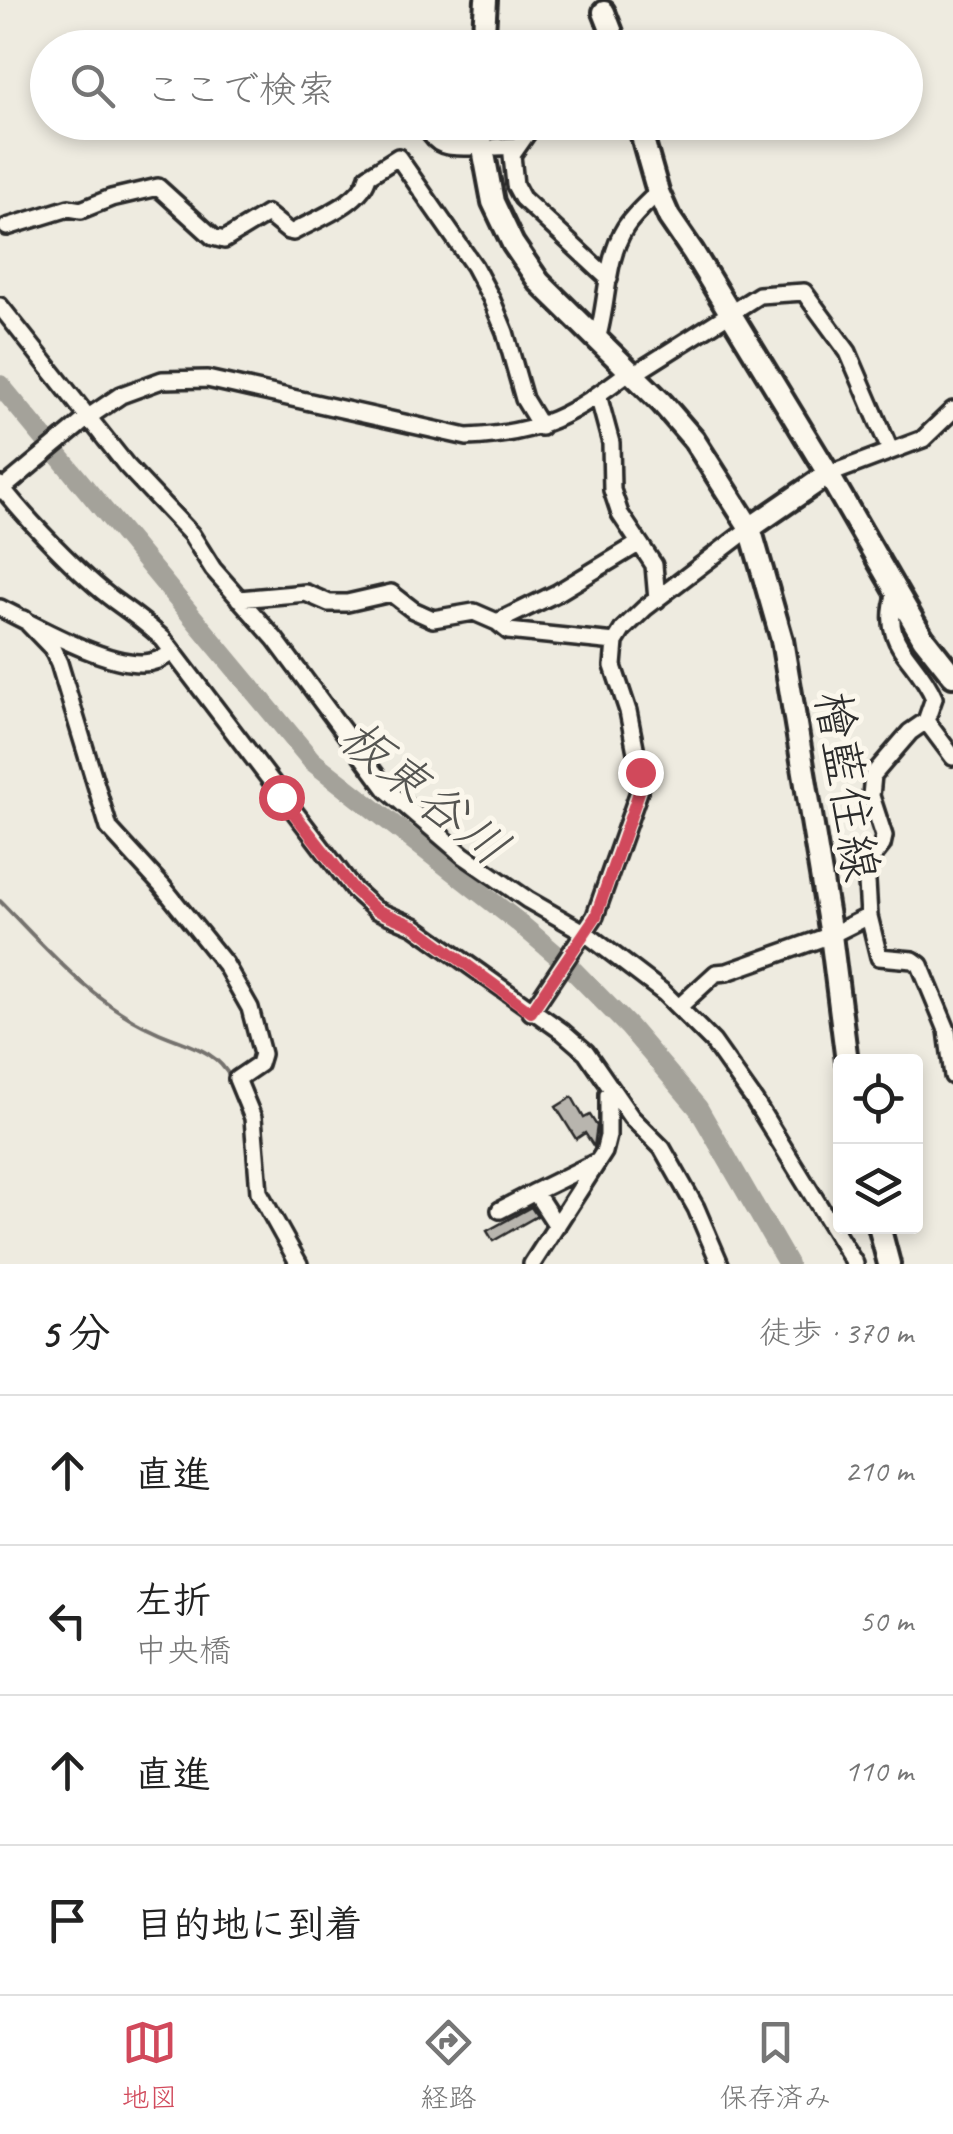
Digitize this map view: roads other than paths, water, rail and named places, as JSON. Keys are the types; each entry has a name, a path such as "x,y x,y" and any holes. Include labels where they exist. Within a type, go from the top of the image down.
{"main road":[{"path":"484,30 486,0"},
{"path":"604,12 611,30"},
{"name":"檜藍住線","path":"481,140 493,202 513,244 539,282 694,440 750,528 782,640 832,935 846,1054"},
{"path":"643,140 669,217 730,312 923,638 953,676"},
{"path":"750,528 827,475"},
{"path":"881,1234 889,1264"}],"street":[{"path":"432,140 442,147 471,147"},
{"path":"522,140 512,155 515,185 522,198 609,279"},
{"path":"496,146 518,146"},
{"path":"6,227 158,187 213,237 224,240 267,214 293,232 352,198 366,184 368,176 398,158 492,298 524,400 540,427"},
{"path":"598,339 609,279 625,228 658,192"},
{"path":"720,1264 696,1208 662,1148 631,1117 586,1052 533,1009 414,926 376,910 354,890 172,653 135,612 114,600 1,488 90,416 120,396 162,380 207,379 467,437 507,436 540,427 582,407 759,294 804,292 848,352 890,450"},
{"path":"0,306 126,465 191,534 214,569 275,639 387,790 463,854 680,1006 713,1042 754,1100 855,1264"},
{"path":"598,394 611,443 612,490 620,514 654,564 658,600"},
{"path":"827,475 923,439 953,410"},
{"path":"533,1009 596,916 642,783 628,711 613,666 615,642 623,629 750,528"},
{"path":"496,622 557,592 638,544"},
{"path":"239,599 306,593 329,603 347,603 391,592 413,610 433,619 474,612 508,631 615,642"},
{"path":"896,592 889,612 894,641 917,668 934,698 926,721 900,742 873,775 870,785 884,836 882,845 866,865 869,916 879,957 913,960 920,965 947,1030 952,1069"},
{"path":"0,608 106,657 141,664 172,653"},
{"path":"24,620 52,648 59,662 108,828 162,886 225,964 250,1008 262,1054 258,1064 237,1079 252,1118 256,1184 299,1264"},
{"path":"926,721 953,756"},
{"path":"680,1006 716,973 832,935 869,916"},
{"path":"532,1264 598,1162 608,1136 608,1094 612,1090"},
{"path":"500,1210 598,1162"},
{"path":"535,1192 556,1226"}],"waterway":[{"name":"板東谷川","path":"0,385 312,761 518,922 566,963 629,1027 698,1108 788,1264"},
{"path":"0,901 53,956 111,1006 132,1020 208,1054 231,1079"},
{"path":"248,1140 251,1185"}]}
